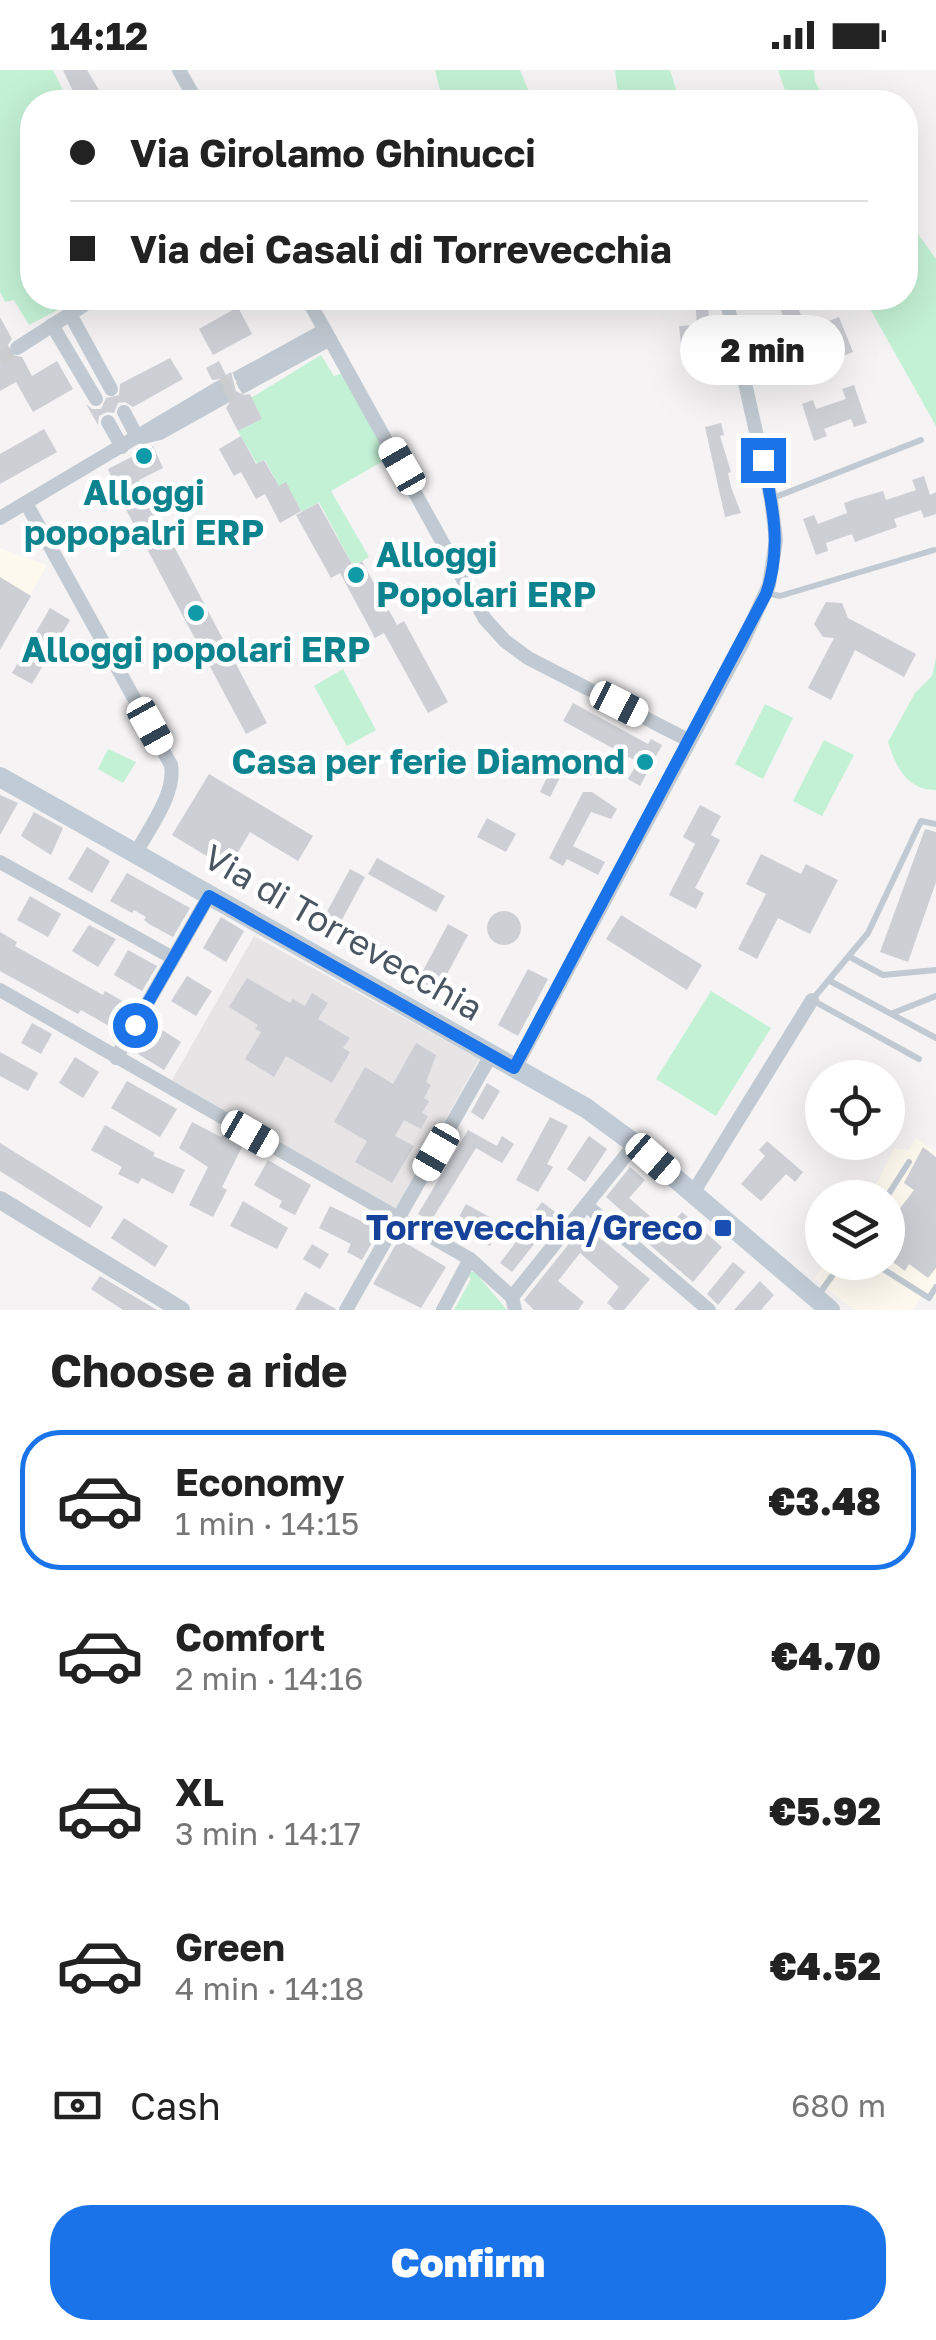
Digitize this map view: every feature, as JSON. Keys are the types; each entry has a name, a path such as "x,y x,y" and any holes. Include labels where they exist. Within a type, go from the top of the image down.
{"main road":[{"name":"Via di Torrevecchia","path":"0,777 586,1108 635,1144 824,1304"}],"street":[{"path":"15,344 76,310"},
{"path":"314,310 485,619 528,658 688,740"},
{"path":"514,1068 766,592 776,548 771,499 729,310"},
{"path":"70,314 111,389"},
{"path":"52,325 96,398"},
{"path":"243,381 327,334"},
{"path":"0,518 219,394"},
{"path":"124,412 138,438"},
{"path":"108,422 122,446"},
{"path":"26,504 170,766 169,789 136,853"},
{"path":"0,862 174,958"},
{"path":"116,1058 209,896"},
{"path":"0,990 470,1259 514,1304 635,1144"},
{"path":"692,1193 812,1000"},
{"path":"346,1310 492,1055"},
{"path":"0,1200 181,1310"},
{"path":"586,1205 709,1310"},
{"path":"443,1310 470,1259"}],"lane":[{"path":"771,499 920,440"},
{"path":"766,592 780,596 934,550"},
{"path":"918,1059 812,1000 868,933 921,821 936,824"},
{"path":"850,956 883,975 936,970"},
{"path":"830,981 936,1038"},
{"path":"892,1014 936,996"},
{"path":"898,1180 909,1162"},
{"path":"824,1304 834,1280"},
{"path":"902,1280 933,1299 936,1287"}],"shaded area":[{"path":"0,548 47,565 0,650"},
{"path":"254,936 479,1059 396,1209 172,1080"},
{"path":"916,1138 936,1152 936,1299 923,1294 913,1310 853,1310 816,1280 905,1280 905,1180 878,1180 888,1160 905,1160"}],"green space":[{"path":"0,70 53,70 63,90 20,90 20,310 14,300 5,302 0,292"},
{"path":"435,70 520,70 528,90 440,90"},
{"path":"615,70 670,70 676,90 618,90"},
{"path":"778,70 814,70 820,90 785,90"},
{"path":"918,234 936,259 936,426 871,310 918,310"},
{"path":"20,310 58,310 29,325"},
{"path":"321,355 334,376 343,373 390,457 331,491 369,557 353,566 319,502 302,512 286,483 279,486 265,460 257,464 238,431 262,419 251,398"},
{"path":"936,658 936,790 917,786 904,775 888,742 915,693 932,676"},
{"path":"343,669 376,730 347,746 314,686"},
{"path":"765,704 793,718 763,779 735,764"},
{"path":"824,740 854,755 822,816 793,801"},
{"path":"108,749 136,762 123,783 98,769"},
{"path":"711,991 771,1028 716,1116 656,1079"},
{"path":"467,1271 475,1272 507,1310 454,1310 471,1279"}],"building":[{"path":"63,70 87,70 99,90 72,90"},
{"path":"240,310 252,334 213,355 199,329"},
{"path":"696,310 708,310 710,334 690,336 691,344 681,345 679,326 697,325"},
{"path":"781,310 799,310 802,318 786,324"},
{"path":"0,317 12,339 6,348 9,354 22,357 32,376 57,361 73,389 33,412 16,382 0,391"},
{"path":"839,317 853,352 835,359 821,324"},
{"path":"170,358 183,379 133,407 118,403 114,413 99,416 98,425 86,404 101,409 106,398 119,395 120,384"},
{"path":"219,361 226,375 231,372 236,391 250,394 262,419 238,431 226,408 231,400 227,384 221,379 212,380 206,368"},
{"path":"854,385 867,423 854,427 851,419 824,429 827,436 814,441 802,404 813,400 816,409 846,399 842,389"},
{"path":"721,423 731,487 741,513 725,517 705,427"},
{"path":"44,429 57,452 0,484 0,454"},
{"path":"241,436 256,464 264,460 279,486 286,482 301,511 280,523 265,494 256,499 241,472 234,476 219,449"},
{"name":"Alloggi popolari ERP","path":"153,446 163,468 139,480 267,723 246,734 108,469"},
{"path":"924,476 930,495 936,492 936,514 924,518 921,510 894,519 897,527 855,542 852,534 826,543 828,551 816,555 803,519 814,515 818,524 847,513 844,503 855,499 883,491 886,500 916,490 912,480"},
{"name":"Alloggi Popolari ERP","path":"318,503 353,566 362,561 397,625 404,621 448,702 428,713 384,633 375,638 340,573 331,578 296,515"},
{"path":"0,577 31,596 0,650"},
{"path":"826,602 842,603 848,618 916,654 904,677 855,650 831,700 808,688 834,638 823,637 814,624"},
{"path":"50,608 70,620 32,684 12,673"},
{"path":"573,703 648,744 651,739 662,745 640,786 628,779 638,762 563,721"},
{"path":"552,767 563,772 550,797 540,792"},
{"path":"209,774 313,836 298,861 250,832 228,869 172,835"},
{"path":"583,792 592,792 617,809 611,819 591,812 573,846 605,862 598,875 567,859 563,866 549,858"},
{"path":"0,795 18,803 0,835"},
{"path":"700,805 721,816 711,835 720,840 695,888 704,893 696,909 669,895 695,844 683,837"},
{"path":"34,812 63,828 51,855 21,836"},
{"path":"487,818 516,834 506,852 477,837"},
{"path":"925,829 936,832 936,882 908,962 880,952"},
{"path":"87,847 110,861 92,893 68,879"},
{"path":"761,854 801,874 806,864 838,880 810,934 778,918 757,959 738,949 766,894 746,884"},
{"path":"377,858 445,896 436,912 368,874"},
{"path":"350,869 365,877 331,940 316,932"},
{"path":"127,873 190,908 173,937 134,910 132,913 110,901"},
{"path":"30,896 61,914 48,937 17,920"},
{"path":"504,911 516,916 521,928 516,940 504,945 492,940 487,928 492,916"},
{"path":"621,915 702,965 687,990 606,939"},
{"path":"221,917 244,931 226,962 203,948"},
{"path":"448,924 468,935 438,991 418,980"},
{"path":"89,925 116,939 98,967 72,951"},
{"path":"0,932 17,942 15,946 103,995 105,991 131,1006 116,1030 0,971"},
{"path":"128,950 157,966 142,991 114,975"},
{"path":"528,969 548,979 518,1036 498,1025"},
{"path":"187,976 212,991 196,1016 171,1001"},
{"path":"247,978 290,1003 293,999 305,1006 312,993 328,1003 318,1019 350,1038 343,1048 350,1052 332,1083 286,1056 274,1077 245,1059 261,1032 255,1029 258,1025 229,1007"},
{"path":"32,1023 52,1034 41,1054 21,1043"},
{"path":"156,1026 181,1042 164,1070 138,1054"},
{"path":"416,1043 436,1055 426,1082 431,1085 424,1098 429,1101 422,1113 428,1116 421,1129 404,1120 395,1136 414,1146 392,1183 355,1162 367,1141 334,1122 365,1067 393,1084"},
{"path":"0,1052 38,1073 28,1091 0,1076"},
{"path":"75,1057 99,1072 83,1098 59,1083"},
{"path":"127,1081 177,1109 160,1137 111,1108"},
{"path":"487,1083 500,1091 483,1120 471,1112"},
{"path":"550,1117 568,1126 547,1164 553,1167 538,1192 516,1180"},
{"path":"192,1122 221,1137 224,1133 244,1143 222,1187 227,1190 213,1217 189,1205 208,1167 179,1148"},
{"path":"105,1125 155,1153 153,1156 185,1170 173,1194 142,1178 138,1184 118,1174 122,1167 91,1150"},
{"path":"468,1130 497,1146 502,1136 514,1144 502,1163 476,1148 431,1221 418,1214"},
{"path":"589,1136 607,1149 585,1182 567,1169"},
{"path":"767,1141 803,1172 795,1182 786,1174 761,1201 741,1184 765,1156 759,1150"},
{"path":"0,1143 103,1207 90,1228 0,1171"},
{"path":"923,1147 936,1157 936,1268 928,1278 909,1264 905,1271 905,1202 914,1190 905,1181"},
{"path":"268,1160 311,1185 295,1215 279,1207 282,1201 254,1185"},
{"path":"630,1167 645,1180 629,1198 666,1230 682,1212 722,1247 693,1282 627,1223 631,1219 606,1197"},
{"path":"243,1201 288,1228 277,1249 230,1226"},
{"path":"542,1202 558,1214 512,1272 500,1263"},
{"path":"466,1204 502,1224 490,1246 454,1226"},
{"path":"330,1206 363,1222 367,1215 383,1223 362,1260 347,1252 351,1244 319,1228"},
{"path":"124,1218 168,1246 155,1267 111,1238"},
{"path":"584,1225 650,1279 624,1310 615,1310 607,1303 619,1287 580,1253 558,1281 584,1302 578,1310 534,1310 524,1300"},
{"path":"399,1239 446,1267 421,1308 373,1284"},
{"path":"312,1244 329,1254 320,1269 303,1259"},
{"path":"733,1262 745,1272 718,1305 707,1294"},
{"path":"100,1276 157,1310 123,1310 91,1289"},
{"path":"760,1281 774,1295 761,1310 734,1310"},
{"path":"305,1292 336,1309 336,1310 295,1310"}],"tunnel":[{"path":"0,359 17,348"},
{"path":"217,389 241,376"},
{"path":"221,399 245,385"}],"place":[{"name":"Alloggi popopalri ERP","path":"144,456"},
{"name":"Alloggi Popolari ERP","path":"356,575"},
{"name":"Alloggi popolari ERP","path":"196,613"},
{"name":"Casa per ferie Diamond","path":"645,762"},
{"name":"Torrevecchia/Greco","path":"723,1228"}],"route":[{"path":"135,1025 209,896 514,1068 766,594 776,540 763,460"}]}
